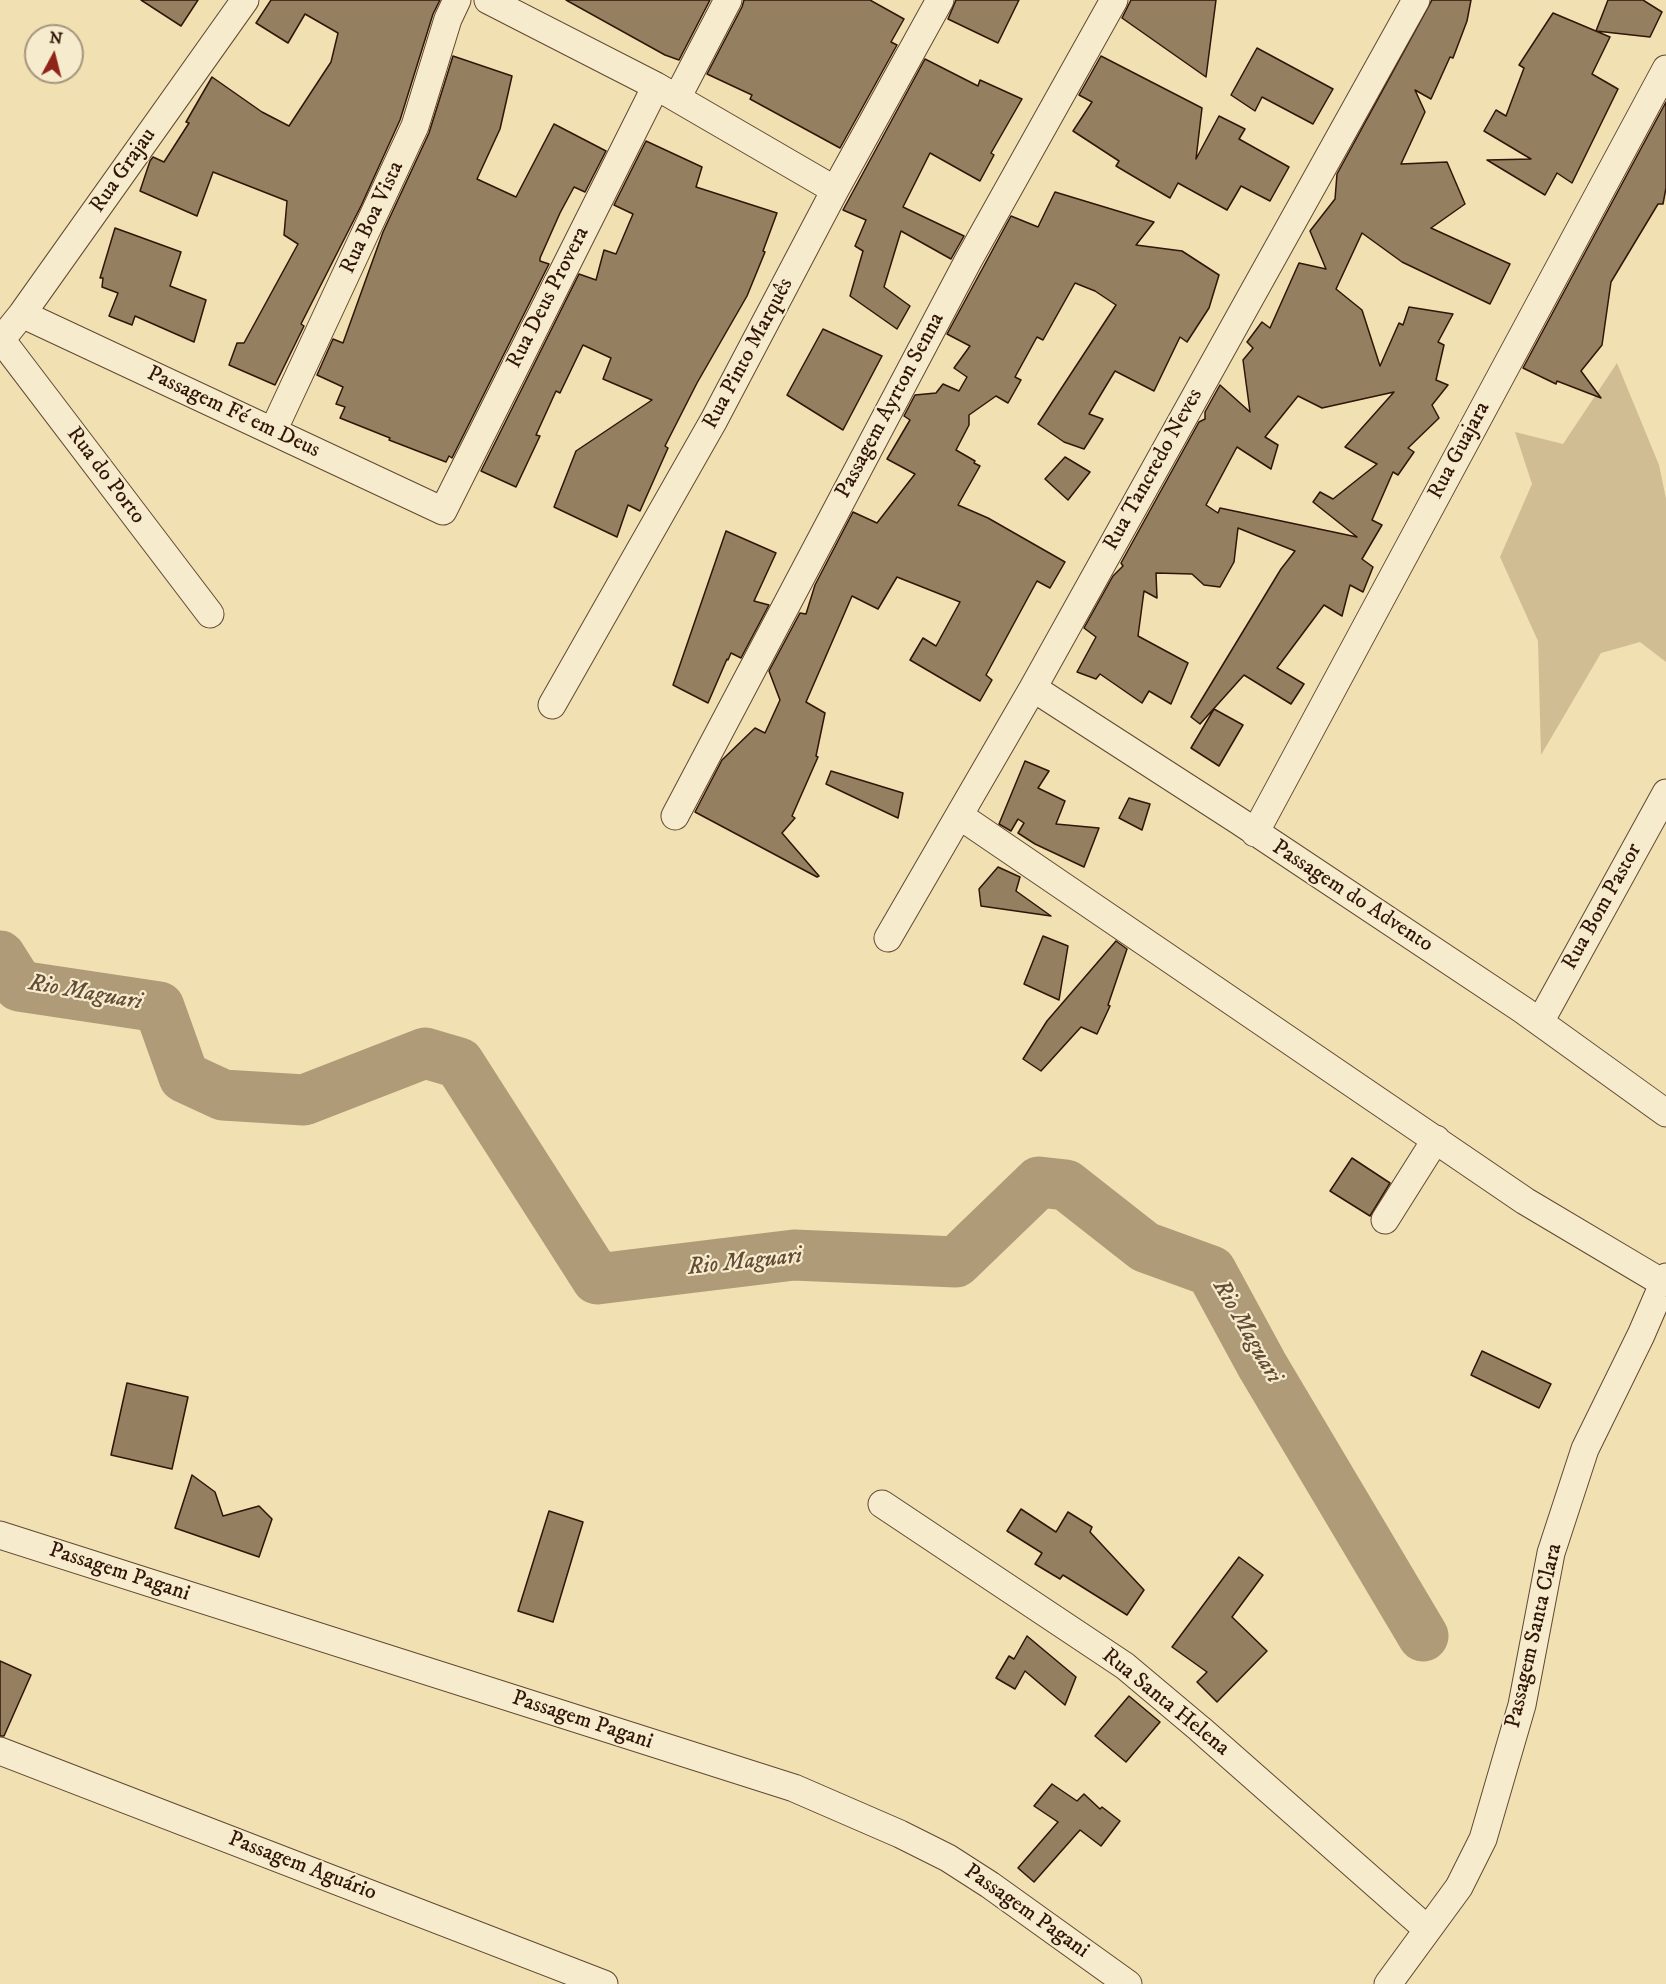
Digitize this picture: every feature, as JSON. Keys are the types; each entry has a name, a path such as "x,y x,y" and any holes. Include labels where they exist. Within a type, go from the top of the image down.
{"street":[{"name":"Rua Grajau","path":"1,339 22,314 245,0"},
{"name":"Rua Boa Vista","path":"273,431 416,126 448,19 457,0"},
{"name":"Rua Deus Provera","path":"443,511 666,92 728,0"},
{"name":"Rua Pinto Marquês","path":"552,705 714,420 835,190 940,0"},
{"name":"Passagem Ayrton Senna","path":"675,816 968,261 1114,0"},
{"name":"Rua Tancredo Neves","path":"888,938 1033,688 1416,0"},
{"path":"492,1 666,92 835,190"},
{"name":"Rua Guajara","path":"1255,833 1663,83"},
{"name":"Passagem Fé em Deus","path":"22,314 443,511"},
{"name":"Rua do Porto","path":"1,339 210,614"},
{"name":"Passagem do Advento","path":"1033,688 1540,1022 1666,1113"},
{"name":"Rua Bom Pastor","path":"1540,1022 1666,793"},
{"path":"960,816 1525,1201 1665,1280"},
{"path":"1385,1220 1436,1139"},
{"name":"Passagem Santa Clara","path":"1388,1984 1459,1887 1483,1839 1522,1705 1551,1553 1585,1449 1641,1335 1665,1280"},
{"name":"Rua Santa Helena","path":"882,1504 1125,1666 1427,1929"},
{"name":"Passagem Pagani","path":"0,1534 794,1788 900,1834 948,1858 990,1885 1128,1984"},
{"name":"Passagem Aguário","path":"0,1751 604,1984"}],"shaded area":[{"path":"1617,363 1659,465 1666,499 1666,662 1640,642 1601,653 1541,755 1538,641 1500,557 1532,484 1515,432 1563,444"}],"building":[{"path":"141,0 198,0 181,26"},
{"path":"271,0 440,0 433,14 400,120 361,206 301,324 304,326 275,385 229,365 237,343 244,343 298,244 284,235 287,201 213,172 197,216 140,191 150,161 153,157 164,162 189,123 186,122 212,77 262,112 289,126 331,62 338,33 305,14 288,43 256,23"},
{"path":"566,0 710,0 679,60 665,55"},
{"path":"744,0 870,0 904,19 891,42 897,45 840,148 750,99 752,95 707,74"},
{"path":"956,0 1019,0 998,43 948,19"},
{"path":"1131,0 1216,0 1206,77 1122,18"},
{"path":"1432,0 1471,0 1467,21 1453,58 1450,57 1431,99 1415,90 1425,112 1401,164 1447,162 1465,204 1431,228 1510,264 1490,304 1402,262 1362,233 1336,289 1362,310 1380,366 1399,323 1403,325 1409,307 1453,314 1438,342 1444,345 1436,380 1448,385 1432,405 1439,418 1408,448 1414,452 1398,475 1393,472 1372,520 1382,525 1362,559 1373,567 1363,592 1350,585 1342,616 1324,605 1277,668 1304,684 1291,704 1244,675 1200,724 1191,717 1281,569 1295,551 1238,528 1234,562 1220,587 1204,585 1192,574 1156,573 1157,598 1144,591 1138,636 1188,663 1171,704 1149,691 1142,703 1100,674 1096,679 1077,672 1096,637 1084,628 1113,576 1123,566 1121,563 1199,422 1205,419 1205,412 1220,385 1250,412 1243,360 1253,348 1247,342 1262,322 1270,328 1299,263 1326,269 1310,231 1335,199 1337,174","holes":["1394,392 1345,447 1377,464 1333,499 1320,492 1313,502 1357,537 1220,508 1218,513 1206,505 1237,447 1271,469 1278,445 1265,437 1298,396 1322,408"]},
{"path":"1608,0 1643,0 1662,12 1650,37 1596,31"},
{"path":"1553,13 1610,37 1592,74 1618,89 1572,183 1557,173 1545,195 1487,160 1531,159 1484,131 1496,110 1506,116 1524,68 1519,65"},
{"path":"1257,48 1333,89 1313,124 1262,97 1255,111 1231,95"},
{"path":"453,56 512,76 500,129 477,179 516,197 554,124 606,151 585,192 574,187 560,213 540,258 540,261 549,264 452,458 449,456 446,462 340,418 345,407 336,404 343,387 317,375 333,339 343,343 383,232 429,133"},
{"path":"1101,56 1202,108 1196,159 1219,116 1245,129 1239,139 1289,167 1270,201 1241,186 1227,210 1178,183 1170,198 1116,166 1119,161 1073,131 1092,102 1079,95"},
{"path":"925,59 978,86 980,80 1022,99 991,153 994,155 980,181 930,153 903,207 964,236 951,259 901,231 884,287 910,306 897,329 850,296 863,251 855,246 866,220 843,210"},
{"path":"1666,102 1666,188 1663,204 1658,204 1611,282 1602,345 1581,371 1601,398 1557,381 1556,384 1523,368"},
{"path":"646,141 702,167 696,187 777,213 763,251 765,252 747,296 697,383 665,446 668,448 640,511 628,505 617,537 554,507 576,451 652,400 603,379 611,358 583,345 560,393 556,391 536,435 540,436 516,487 481,471 579,274 596,280 604,250 616,254 633,214 614,205"},
{"path":"1055,192 1154,222 1136,245 1182,251 1219,275 1209,308 1187,342 1180,337 1154,391 1115,371 1089,414 1103,419 1084,449 1064,442 1038,424 1116,305 1095,291 1075,283 1043,340 1037,337 1015,377 1021,380 1008,403 996,396 969,415 969,425 956,450 980,466 958,505 988,518 1065,562 1050,588 1037,581 986,675 992,680 980,701 910,660 923,638 936,646 960,602 897,577 878,609 852,596 806,702 825,713 816,756 818,757 792,816 795,818 782,833 819,876 817,877 695,812 722,760 755,728 765,733 780,700 769,671 800,613 806,614 815,585 853,512 877,523 915,474 887,459 910,420 904,416 915,395 936,393 943,384 959,391 967,377 954,368 970,346 947,334 1011,216 1038,227"},
{"path":"115,228 181,252 170,286 206,300 194,342 135,316 132,325 109,316 118,293 102,287 103,278 100,278"},
{"path":"823,329 882,356 843,430 787,395"},
{"path":"1065,457 1090,472 1068,500 1045,479"},
{"path":"726,531 776,553 754,601 769,605 741,658 731,653 727,659 708,703 673,685"},
{"path":"1214,709 1243,725 1219,766 1191,748"},
{"path":"1025,761 1049,771 1038,788 1065,801 1056,824 1099,828 1084,867 1035,844 1018,833 1024,823 1018,819 1011,831 999,824"},
{"path":"831,771 903,793 898,818 826,784"},
{"path":"1129,798 1150,804 1142,830 1119,818"},
{"path":"998,867 1020,877 1016,891 1051,916 981,906 979,889"},
{"path":"1043,936 1068,946 1059,1000 1024,984"},
{"path":"1116,941 1127,949 1108,1005 1110,1006 1097,1034 1081,1027 1041,1071 1023,1059 1047,1021"},
{"path":"1352,1158 1390,1183 1370,1216 1330,1191"},
{"path":"1482,1351 1551,1384 1539,1408 1471,1375"},
{"path":"127,1383 188,1397 172,1469 111,1455"},
{"path":"192,1475 215,1492 223,1516 259,1506 272,1519 259,1557 175,1528"},
{"path":"1021,1509 1056,1532 1068,1512 1092,1527 1090,1532 1144,1590 1127,1615 1063,1575 1060,1579 1035,1564 1042,1553 1007,1531"},
{"path":"549,1511 583,1522 553,1622 518,1611"},
{"path":"1239,1557 1263,1575 1232,1617 1267,1651 1217,1702 1197,1682 1207,1672 1172,1647"},
{"path":"1027,1636 1076,1677 1065,1705 1025,1671 1015,1689 996,1678 1009,1656 1014,1659"},
{"path":"0,1661 31,1675 4,1736 0,1736"},
{"path":"1129,1696 1160,1722 1126,1762 1095,1736"},
{"path":"1052,1784 1077,1801 1084,1794 1100,1809 1102,1807 1120,1821 1101,1846 1080,1830 1034,1882 1018,1868 1058,1822 1034,1806"}],"waterway":[{"name":"Rio Maguari","path":"0,956 19,986 159,1007 184,1077 223,1095 304,1100 425,1053 459,1063 597,1279 794,1255 956,1262 1039,1182 1066,1185 1145,1247 1211,1271 1262,1365 1423,1636"}]}
